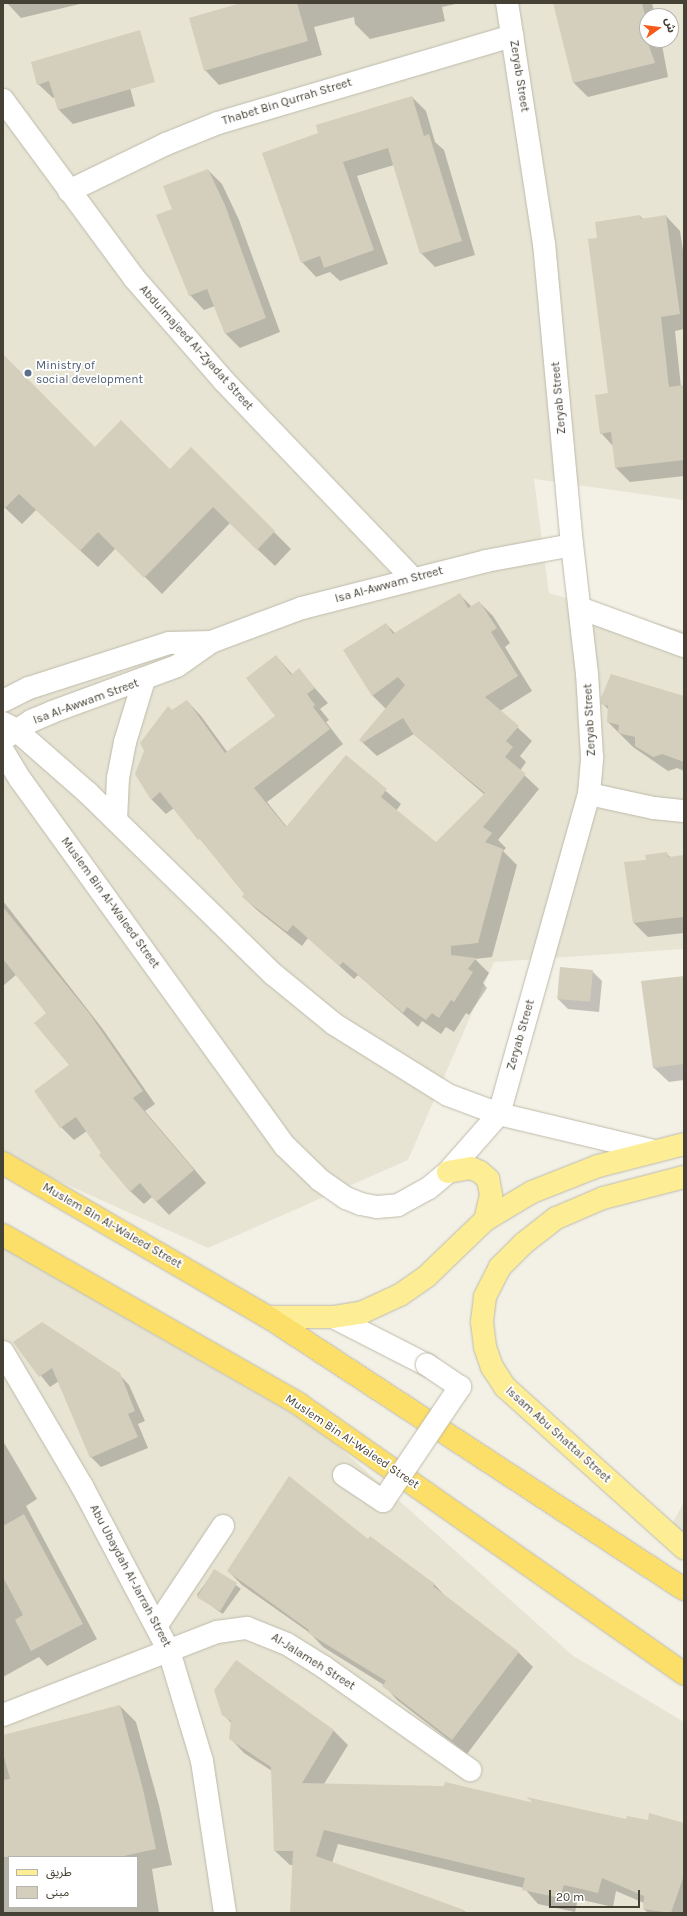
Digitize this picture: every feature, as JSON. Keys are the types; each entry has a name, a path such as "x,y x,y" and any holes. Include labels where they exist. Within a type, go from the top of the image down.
{"highway":[{"name":"Muslem Bin Al-Waleed Street","path":"3,1163 268,1316 684,1589"},
{"name":"Muslem Bin Al-Waleed Street","path":"3,1235 299,1404 684,1674"}],"main road":[{"path":"268,1316 333,1317 363,1312 400,1295 426,1277 485,1220 532,1192 598,1166 684,1144"},
{"path":"448,1172 471,1168 480,1172 488,1179 491,1195 485,1220"},
{"name":"Issam Abu Shattal Street","path":"684,1177 603,1198 556,1218 523,1244 500,1267 485,1297 482,1322 484,1347 492,1367 504,1387 684,1548"}],"street":[{"name":"Zeryab Street","path":"499,1114 589,794 591,715 572,545 544,244 507,3"},
{"name":"Thabet Bin Qurrah Street","path":"69,191 166,144 218,123 512,36"},
{"name":"Abdulmajeed Al-Zyadat Street","path":"3,100 135,279 224,381 412,578"},
{"name":"Isa Al-Awwam Street","path":"7,731 52,712 144,680 177,666 211,642 302,608 412,578 486,560 572,545"},
{"path":"580,608 684,646"},
{"name":"Isa Al-Awwam Street","path":"3,700 29,688 169,643 211,642"},
{"path":"116,820 118,778 125,742 144,680"},
{"path":"7,731 116,820 273,974 334,1024 448,1095 499,1114 654,1151"},
{"name":"Muslem Bin Al-Waleed Street","path":"3,751 20,779 285,1146 320,1180 346,1198 377,1208 398,1205 413,1198 448,1172 499,1114"},
{"path":"589,794 654,808 684,811"},
{"path":"333,1317 427,1366 460,1386 383,1501 344,1475"},
{"name":"Abu Ubaydah Al-Jarrah Street","path":"3,1352 82,1486 157,1625 169,1652 202,1761 225,1913"},
{"path":"157,1625 223,1526"},
{"name":"Al-Jalameh Street","path":"3,1716 217,1632 247,1628 267,1633 324,1667 470,1770"}],"shaded area":[{"path":"3,3 684,3 684,500 534,479 549,593 684,631 684,949 494,962 408,1160 208,1248 3,1156"},
{"path":"3,1237 111,1310 320,1430 572,1655 684,1722 684,1913 3,1913"},
{"path":"684,1502 684,1542 667,1533"}],"building":[{"path":"241,3 297,3 308,41 204,71 189,18"},
{"path":"553,3 642,3 643,8 639,8 639,48 650,48 655,63 573,83"},
{"path":"140,30 155,82 58,110 49,81 37,85 31,62"},
{"path":"412,96 424,136 429,134 462,241 420,254 388,148 343,162 374,250 324,268 320,256 301,263 262,153 318,133 316,125"},
{"path":"208,169 225,205 266,318 225,334 207,289 189,296 156,215 172,209 163,186"},
{"path":"640,215 641,219 666,215 680,314 661,317 669,387 684,385 684,460 615,468 611,432 600,434 595,395 608,393 588,239 597,238 595,222"},
{"path":"3,354 95,447 121,420 170,469 191,447 275,531 257,550 213,507 144,578 98,532 80,551 19,494 3,510"},
{"path":"460,593 468,608 479,601 497,628 491,632 518,676 485,697 519,726 506,741 513,747 505,757 526,774 483,827 492,833 485,842 503,849 478,943 451,946 451,955 476,958 468,969 473,972 454,1002 451,1000 439,1018 432,1013 426,1020 407,1007 403,1013 343,962 339,966 293,925 287,932 242,897 244,894 160,792 151,800 135,774 144,751 140,743 168,706 172,710 187,700 225,753 275,716 246,678 276,655 291,675 299,668 315,688 307,694 315,705 313,707 330,729 254,788 286,827 346,755 387,789 381,797 436,842 485,793 414,735 403,718 362,743 359,740 405,685 398,677 372,696 343,650 386,623 393,634"},
{"path":"611,674 684,696 684,762 662,754 653,757 635,746 635,737 618,733 619,725 607,722 608,706 601,704 601,698"},
{"path":"667,852 668,857 684,855 684,917 633,923 624,862 646,860 645,855"},
{"path":"3,907 89,1013 143,1091 133,1098 194,1170 156,1202 140,1183 130,1192 99,1155 101,1153 76,1117 60,1128 34,1091 69,1065 34,1023 46,1013 3,959"},
{"path":"560,967 593,970 590,1002 557,999"},
{"path":"684,976 684,1064 653,1068 641,981"},
{"path":"42,1322 120,1373 135,1411 128,1414 138,1437 90,1458 52,1368 39,1377 13,1342"},
{"path":"289,1476 368,1539 370,1536 435,1584 433,1586 519,1652 452,1740 382,1686 386,1681 308,1633 309,1630 227,1571"},
{"path":"24,1514 83,1624 31,1651 15,1620 23,1615 3,1577 3,1526"},
{"path":"214,1569 237,1583 220,1611 197,1597"},
{"path":"236,1660 334,1730 302,1783 444,1786 445,1782 534,1803 526,1797 626,1819 627,1816 648,1820 649,1813 684,1823 684,1875 671,1913 643,1909 644,1896 602,1878 598,1893 564,1885 560,1898 522,1890 525,1878 324,1830 316,1856 464,1910 463,1913 290,1913 293,1851 274,1851 271,1767 229,1739 231,1721 222,1715 214,1690"},
{"path":"120,1705 143,1789 156,1849 124,1856 3,1857 3,1780 10,1779 3,1753 3,1735"}],"place":[{"name":"Ministry of social development","path":"28,373"}]}
